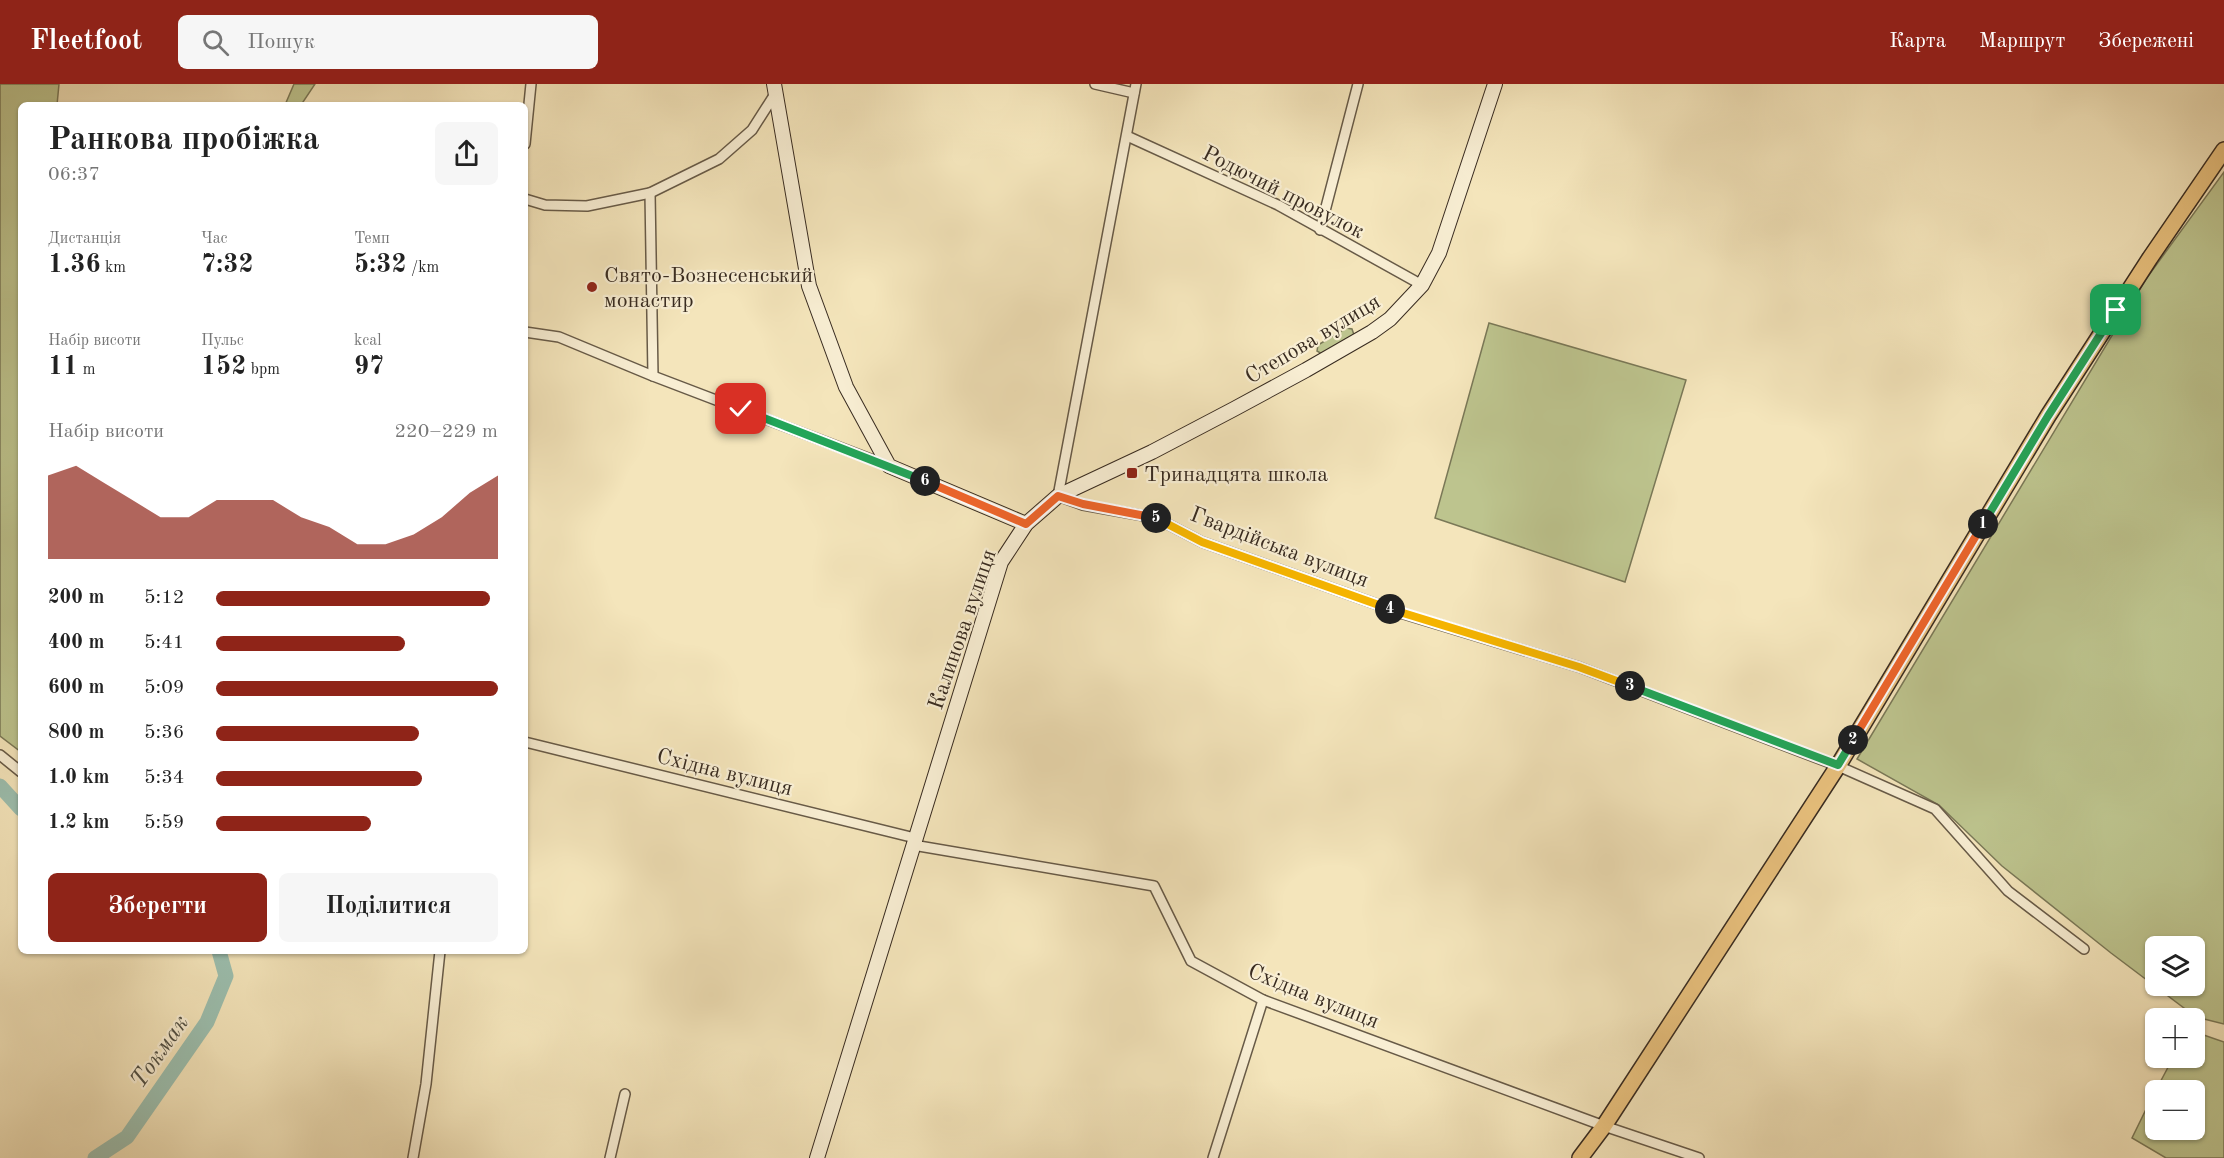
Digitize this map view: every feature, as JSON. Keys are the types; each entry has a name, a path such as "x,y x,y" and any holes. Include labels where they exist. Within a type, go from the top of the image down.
{"main road":[{"path":"1580,1158 1604,1126 1838,765 2048,416 2150,258 2224,150"}],"street":[{"path":"528,114 531,84"},
{"path":"1058,496 1135,89 1095,84"},
{"path":"1320,230 1358,84"},
{"name":"Степова вулиця","path":"1058,496 1152,452 1306,370 1390,319 1422,285 1439,253 1495,84"},
{"path":"528,200 545,205 587,206 650,193 719,159 752,130 775,89"},
{"path":"775,89 809,286 846,387 889,466"},
{"name":"Родючий провулок","path":"1127,136 1278,205 1422,285"},
{"path":"650,193 653,376"},
{"path":"528,332 559,337 653,376 889,466 1026,524"},
{"name":"Калинова вулиця","path":"817,1158 1001,562 1026,524 1058,496"},
{"name":"Гвардійська вулиця","path":"1058,496 1083,504 1156,518 1202,542 1404,614 1579,667 1838,765 1935,809 2008,891 2084,949"},
{"name":"Східна вулиця","path":"528,743 914,841 1154,886 1191,961 1263,1000 1604,1126 1699,1158"},
{"path":"0,755 18,770"},
{"path":"413,1158 426,1083 440,954"},
{"path":"1213,1158 1263,1000"},
{"path":"610,1158 625,1094"}],"green space":[{"path":"0,84 59,84 57,102 18,102 18,750 0,736"},
{"path":"294,84 315,84 303,102 286,102"},
{"path":"2224,172 2224,1024 2205,1019 2205,1008 2184,1008 2168,996 2205,996 2205,936 2145,936 2145,979 2002,866 1939,805 1857,759 2146,279"},
{"path":"1489,323 1686,380 1625,582 1435,518"},
{"path":"1346,328 1352,329 1354,335 1322,354 1317,351 1318,345"},
{"path":"2205,1035 2224,1042 2224,1158 2166,1158 2132,1138 2145,1111 2145,1140 2205,1140 2205,1080 2161,1080 2168,1068 2205,1068"}],"waterway":[{"name":"Токмак","path":"0,786 18,806"},
{"name":"Токмак","path":"95,1158 127,1137 207,1022 226,976 220,954"}],"place":[{"name":"Cвято-Вознесенський монастир","path":"592,287"},
{"name":"Тринадцята школа","path":"1132,473"}],"route":[{"path":"741,409 889,466 1026,524 1058,496 1083,504 1156,518 1202,542 1404,614 1579,667 1838,765 2048,416 2116,310"}]}
